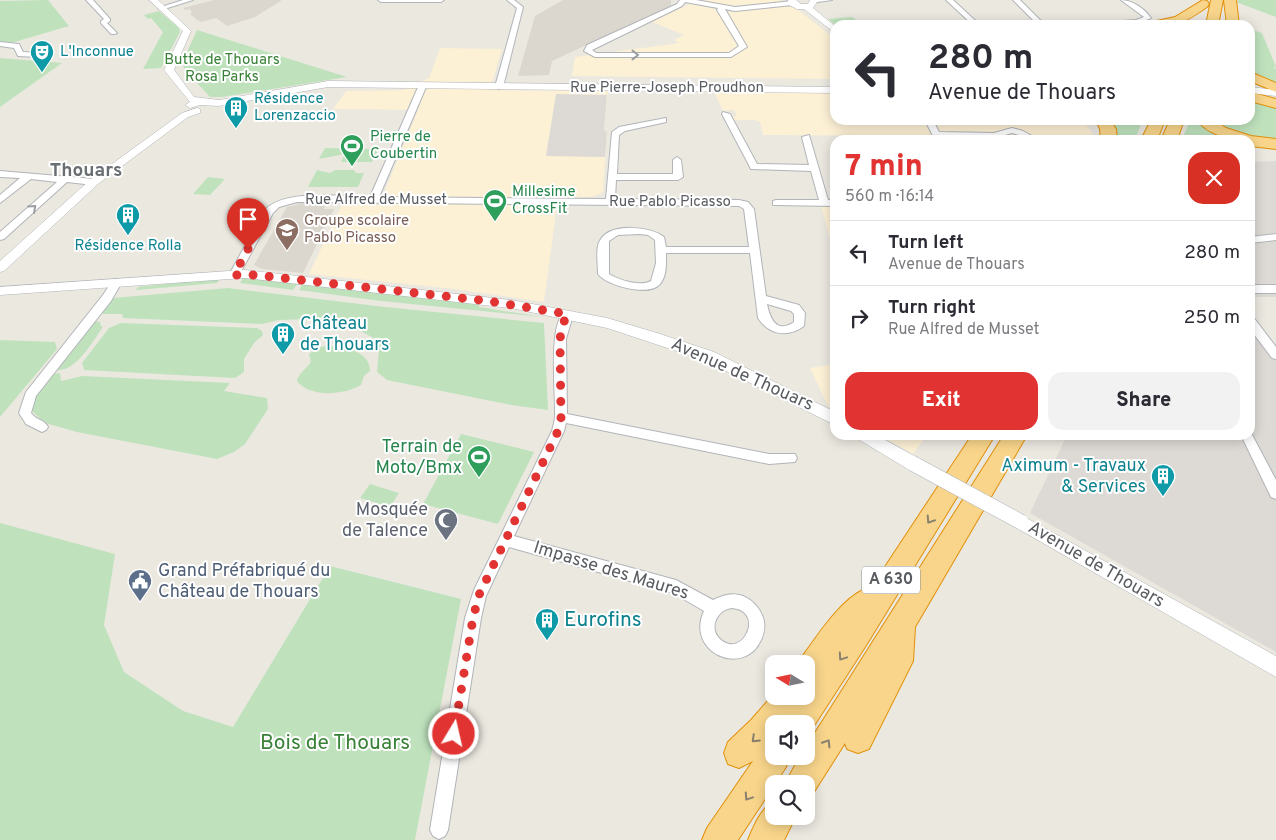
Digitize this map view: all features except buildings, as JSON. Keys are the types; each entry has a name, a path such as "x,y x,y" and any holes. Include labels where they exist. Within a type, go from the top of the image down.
{"highway":[{"path":"1213,20 1217,0"},
{"path":"1230,0 1232,20"},
{"path":"1179,20 1203,2"},
{"path":"1198,20 1203,2"},
{"path":"1255,78 1276,88"},
{"path":"1255,97 1276,104"},
{"path":"1212,125 1233,135"},
{"path":"1255,141 1276,144"},
{"path":"1255,151 1276,149"},
{"name":"A 630","path":"803,715 981,440"},
{"name":"A 630","path":"807,775 1013,440"},
{"path":"815,664 841,628 904,561"},
{"path":"858,738 899,662 901,624"},
{"path":"739,753 762,731 784,705"},
{"path":"719,840 769,765"},
{"path":"765,840 774,825"}],"main road":[{"path":"1255,91 1276,95"},
{"path":"1255,95 1276,95"}],"street":[{"path":"90,0 108,20 103,22 113,33"},
{"path":"153,0 188,32 169,70 195,107"},
{"path":"161,8 190,0"},
{"path":"381,0 441,0"},
{"path":"499,87 520,7 510,0"},
{"path":"722,8 720,10 744,47 733,54 595,54 588,51 590,47 680,5 684,0 735,9 792,2 810,3 829,0"},
{"path":"949,0 971,20"},
{"path":"1016,0 1037,20"},
{"path":"1124,0 1146,15 1148,18 1142,20"},
{"path":"810,3 830,25"},
{"path":"0,44 16,46 21,54 38,56"},
{"name":"Rue Pierre-Joseph Proudhon","path":"0,268 94,182 195,107 321,85 350,84 422,87 830,90"},
{"path":"373,200 422,87"},
{"path":"610,202 615,134 617,131 665,123 656,111"},
{"path":"726,114 754,166 814,168"},
{"path":"1001,135 1005,130 1015,130 1026,135"},
{"path":"806,137 824,203"},
{"path":"611,177 678,177 677,160"},
{"path":"0,174 94,182"},
{"path":"0,200 29,176"},
{"path":"0,237 65,179"},
{"name":"Rue Alfred de Musset","path":"234,275 269,211 276,205 296,199 558,201"},
{"name":"Rue Pablo Picasso","path":"558,201 743,203 749,209 761,298"},
{"path":"776,203 830,203"},
{"path":"617,232 652,233 660,239 661,250 661,276 656,284 647,287 637,286 611,279 603,274 604,241 609,235 617,232"},
{"path":"1255,239 1276,237"},
{"path":"661,250 755,250"},
{"name":"Avenue de Thouars","path":"0,298 174,279 234,275 256,275 451,296 567,314 652,336 709,356 830,416"},
{"path":"42,427 30,421 24,413 30,395 115,285"},
{"name":"Avenue de Thouars","path":"0,291 115,285"},
{"path":"1255,289 1276,288"},
{"path":"439,830 473,618 479,595 558,431 561,418 560,339 567,314"},
{"path":"1255,328 1276,355"},
{"path":"561,418 769,459 790,458"},
{"name":"Avenue de Thouars","path":"872,440 1021,522 1276,667"},
{"path":"1250,440 1276,493"},
{"name":"Impasse des Maures","path":"505,540 676,587 704,600 713,609"}],"shaded area":[{"path":"214,0 282,0 255,17 227,26 216,18 201,22 190,14 192,13 190,9 185,10 183,8"},
{"path":"563,0 671,0 671,6 552,61 549,75 518,76 535,16"},
{"path":"698,0 783,0 779,2 733,6"},
{"path":"691,3 726,12 786,6 797,9 830,35 830,79 572,76 575,57 679,43 674,40 684,35 652,22"},
{"path":"440,48 502,49 490,90 608,91 604,130 607,132 603,192 593,197 558,198 544,302 454,289 309,274 342,204 379,205 418,110 333,109 346,91 403,90 429,78"},
{"path":"714,92 830,93 830,125 1086,125 1093,134 763,135 760,122 755,120 731,120 730,117 737,116 734,110 723,111"},
{"path":"556,94 607,95 604,130 607,132 605,157 546,156"},
{"path":"1276,161 1276,297 1255,297 1255,162"},
{"name":"Groupe scolaire Pablo Picasso","path":"300,204 326,204 324,209 334,209 303,273 262,269 254,265 287,207"},
{"path":"821,207 830,207 830,240"},
{"path":"1255,328 1276,355 1276,652 1030,513 1065,440 1255,440"},
{"path":"830,365 830,407 828,406 810,368"},
{"path":"888,440 923,440 913,454"}],"green space":[{"path":"48,0 69,26 11,43 0,42 0,1"},
{"path":"1239,0 1276,0 1276,17 1236,2"},
{"path":"159,11 179,28 180,32 161,68 143,69 163,32 151,18 148,19 144,15"},
{"path":"852,17 856,20 830,20 828,19"},
{"name":"Butte de Thouars Rosa Parks","path":"197,30 347,77 222,97 210,97 185,70 182,63"},
{"path":"1255,31 1262,33 1276,67 1273,67 1276,69 1276,84 1258,78 1255,75"},
{"path":"0,58 62,63 0,107"},
{"path":"1255,100 1276,107 1276,142 1255,139 1255,135 1239,135 1218,125 1255,125"},
{"path":"1108,125 1140,125 1137,135 1111,135"},
{"path":"1188,125 1210,125 1228,135 1184,135"},
{"path":"325,148 379,149 372,162 341,162 345,154 319,159"},
{"path":"317,170 330,173 335,170 354,170 356,173 364,173 358,187 308,187"},
{"path":"208,177 225,179 210,195 193,194"},
{"path":"244,277 298,283 293,290 240,283"},
{"path":"220,278 217,283 136,290 138,287"},
{"path":"303,283 480,303 479,307 542,317 381,301 299,290"},
{"path":"228,288 385,307 544,323 548,410 511,405 387,380 377,372 379,350 377,340 359,330 331,322 310,319 279,320 262,324 123,318 122,314 102,314 113,298"},
{"path":"94,321 100,322 103,327 89,348 70,367 63,370 55,370"},
{"path":"121,323 257,328 262,331 263,335 254,343 244,359 244,372 235,378 84,370 82,363 109,328"},
{"path":"0,340 55,342 57,349 0,417"},
{"path":"325,346 354,351 365,358 369,364 370,371 364,376 361,385 346,391 328,393 310,390 297,381 311,362 309,354 317,348"},
{"path":"60,373 61,381 82,376 230,383 224,391 267,398 268,409 245,444 234,452 217,459 77,432 45,423 31,410 32,400 52,374"},
{"name":"Terrain de Moto/Bmx","path":"461,434 534,452 498,524 423,504"},
{"path":"370,484 399,493 390,507 360,498"},
{"name":"Bois de Thouars","path":"0,523 115,554 104,625 124,672 183,711 233,727 330,566 461,599 415,840 0,840"}],"place":[{"name":"L'Inconnue","path":"42,73"},
{"name":"Résidence Lorenzaccio","path":"236,129"},
{"name":"Pierre de Coubertin","path":"352,167"},
{"name":"Millesime CrossFit","path":"495,222"},
{"name":"Résidence Rolla","path":"128,236"},
{"name":"Groupe scolaire Pablo Picasso","path":"287,251"},
{"name":"Château de Thouars","path":"283,355"},
{"name":"Terrain de Moto/Bmx","path":"479,478"},
{"name":"Aximum - Travaux & Services","path":"1163,497"},
{"name":"Mosquée de Talence","path":"446,541"},
{"name":"Grand Préfabriqué du Château de Thouars","path":"140,602"},
{"name":"Eurofins","path":"547,641"}],"district":[{"name":"Thouars","path":"86,171"}],"route":[{"path":"248,249 234,275 256,275 451,296 567,314 560,339 561,418 558,431 479,595 473,618 454,734"}]}
